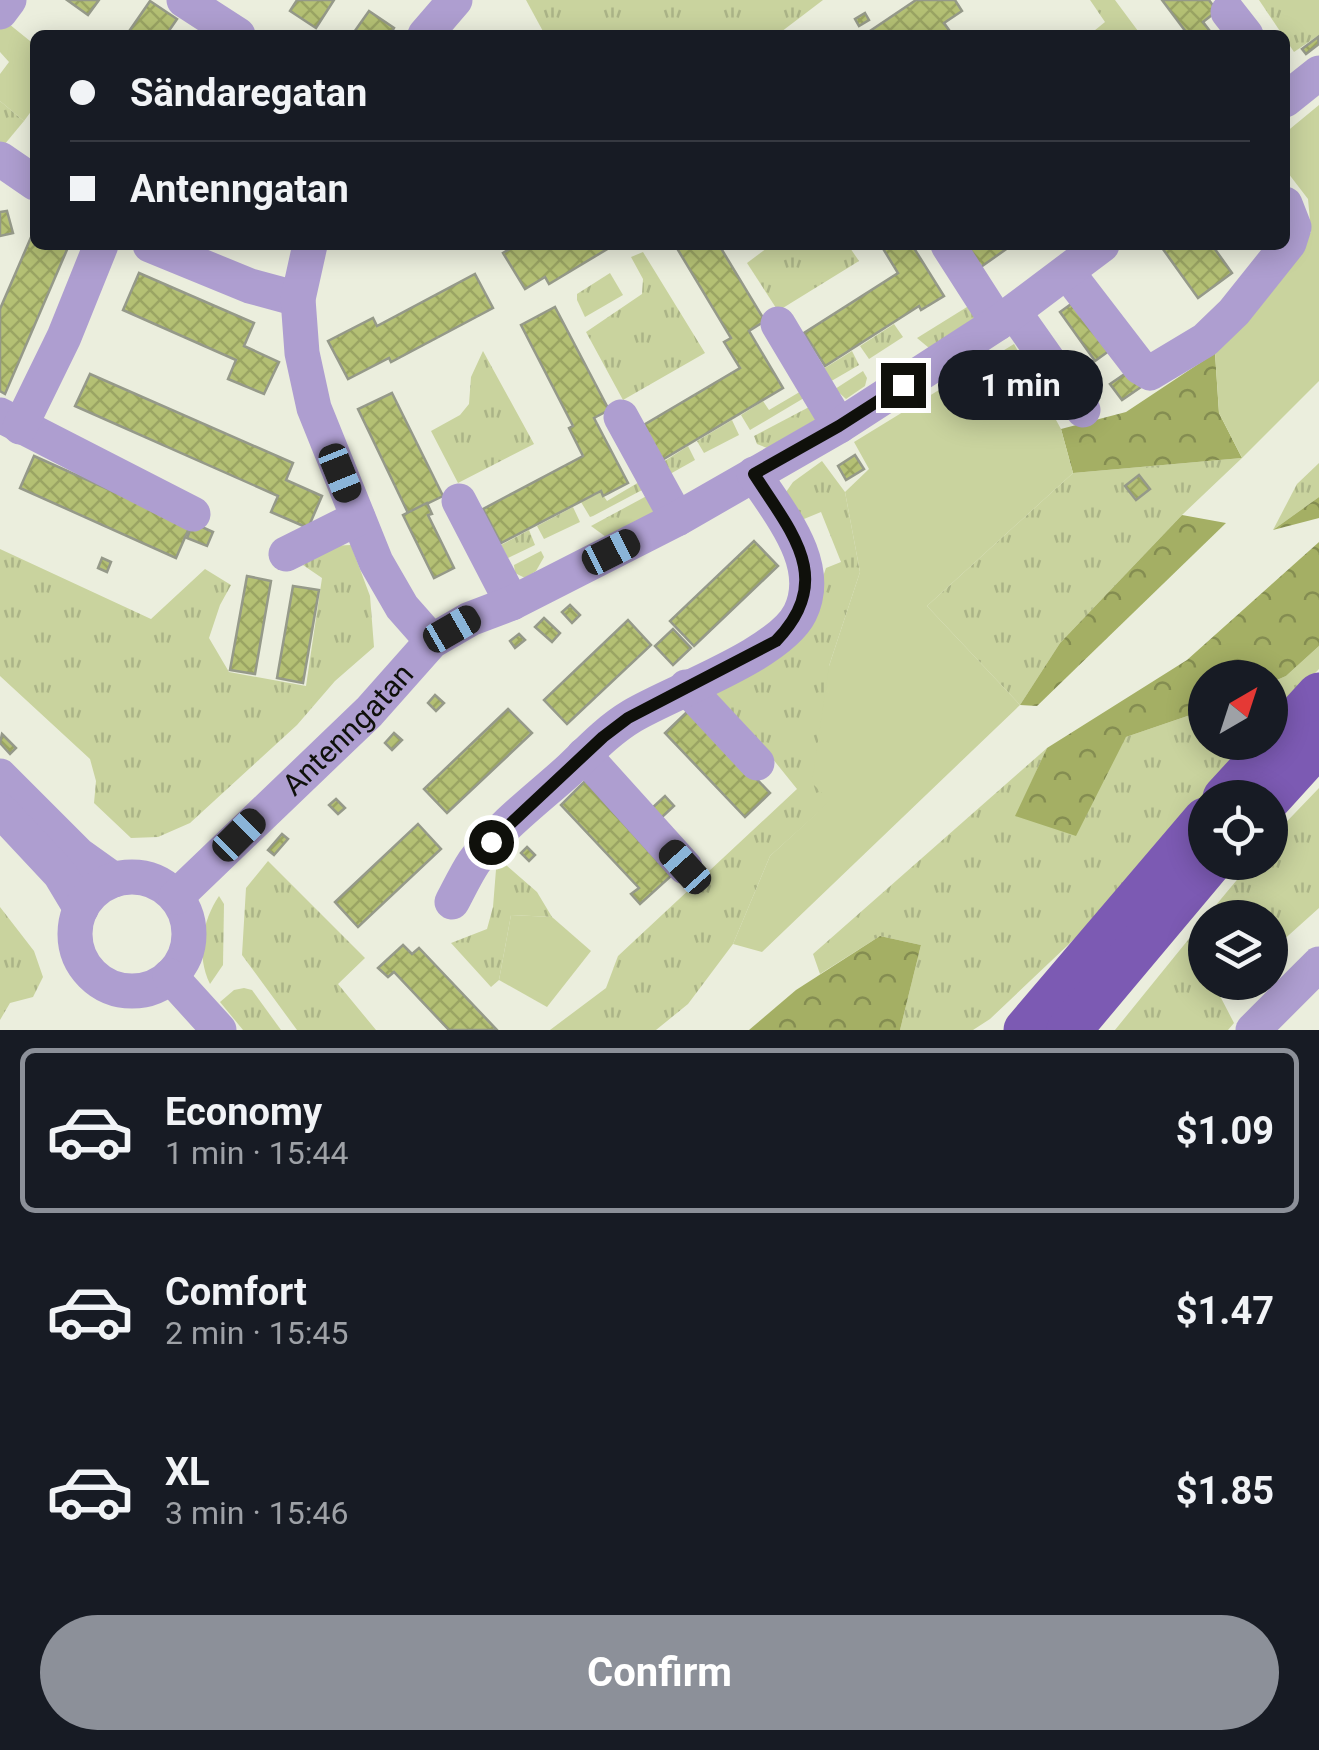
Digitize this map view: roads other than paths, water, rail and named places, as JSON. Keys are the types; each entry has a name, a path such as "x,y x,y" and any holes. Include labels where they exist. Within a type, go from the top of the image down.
{"main road":[{"path":"1241,780 1319,695"},
{"path":"1286,780 1319,743"},
{"path":"1026,1030 1188,840"},
{"path":"1069,1030 1195,880"},
{"path":"1090,1030 1144,943"},
{"path":"994,1030 1080,964"}],"street":[{"path":"0,12 9,0"},
{"path":"184,0 230,30"},
{"path":"430,30 455,0"},
{"path":"1290,92 1319,73"},
{"path":"99,250 64,338 10,421 193,514"},
{"path":"162,250 298,299"},
{"path":"309,250 298,299 302,354 314,408 376,562 402,606 432,641"},
{"path":"952,250 1083,410"},
{"name":"Antenngatan","path":"176,898 356,725 432,641 470,618 512,603 678,518 839,426 1006,318 1096,250"},
{"path":"1067,272 1140,367 1150,373 1205,340 1234,312 1283,250"},
{"path":"778,324 839,426"},
{"path":"621,417 678,518"},
{"path":"452,902 473,864 491,842 628,718 776,641 800,613 806,594 806,574 800,547 754,474"},
{"path":"459,501 512,603"},
{"path":"286,554 358,518"},
{"path":"686,687 757,762"},
{"path":"584,755 685,867"},
{"path":"0,776 78,854 114,880"},
{"path":"0,810 60,874 81,909"},
{"path":"143,878 166,888 176,898 186,916 189,938 184,958 170,976 152,987 115,988 85,966 76,946 76,923 97,888 114,880 143,878"},
{"path":"1253,1030 1319,964"},
{"path":"170,976 219,1030"}]}
